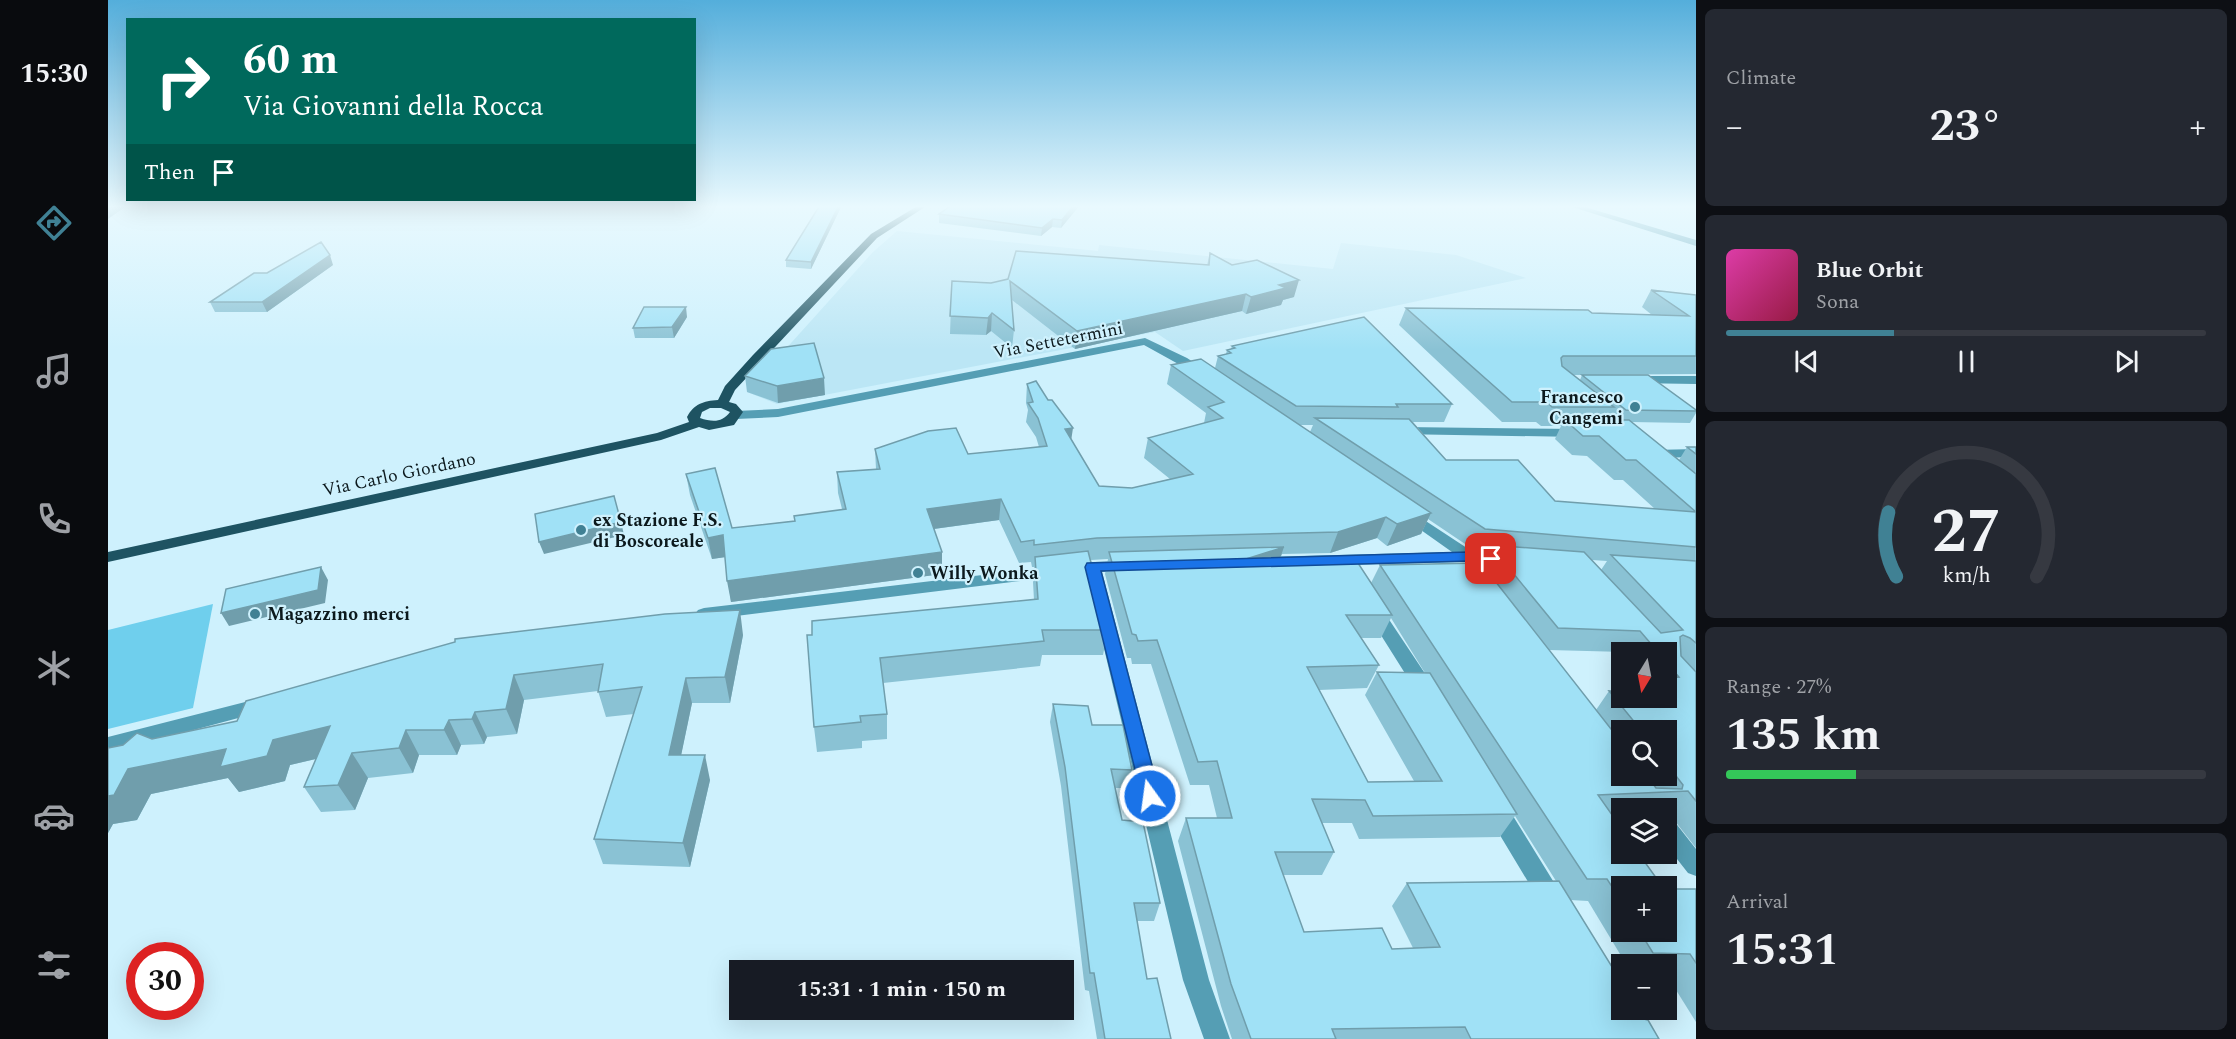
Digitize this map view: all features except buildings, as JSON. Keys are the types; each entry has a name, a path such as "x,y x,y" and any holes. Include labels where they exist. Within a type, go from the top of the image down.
{"main road":[{"path":"722,404 729,389 757,357 857,253"},
{"path":"697,423 693,417 697,410 708,405 722,404 732,407 736,415"},
{"name":"Via Carlo Giordano","path":"108,557 513,470 661,436 697,423 709,426 723,424 736,415"}],"street":[{"name":"Via Settetermini","path":"736,415 778,413 1145,341 1183,360 1212,379"},
{"path":"1627,380 1696,380"},
{"path":"1383,431 1598,433"},
{"path":"1663,467 1642,450 1696,453"},
{"path":"1393,504 1465,557 1475,575"},
{"path":"1247,563 1465,557 1517,561"},
{"path":"1342,560 1354,579"},
{"path":"691,615 1093,567 1140,566"},
{"path":"1093,567 1196,980 1217,1039"},
{"path":"1366,598 1437,710"},
{"path":"108,745 282,699"},
{"path":"1490,797 1563,918"},
{"path":"1677,842 1696,866"}],"shaded area":[{"path":"872,253 1182,253 1333,269 1338,253 1441,253 1456,255 1526,278 1183,351 1155,332 777,404 747,392"},
{"path":"213,604 193,708 108,729 108,630"}],"place":[{"name":"Francesco Cangemi","path":"1635,407"},
{"name":"ex Stazione F.S. di Boscoreale","path":"581,530"},
{"name":"Willy Wonka","path":"918,573"},
{"name":"Magazzino merci","path":"255,614"}],"route":[{"path":"1150,796 1093,567 1469,557 1491,559"}]}
